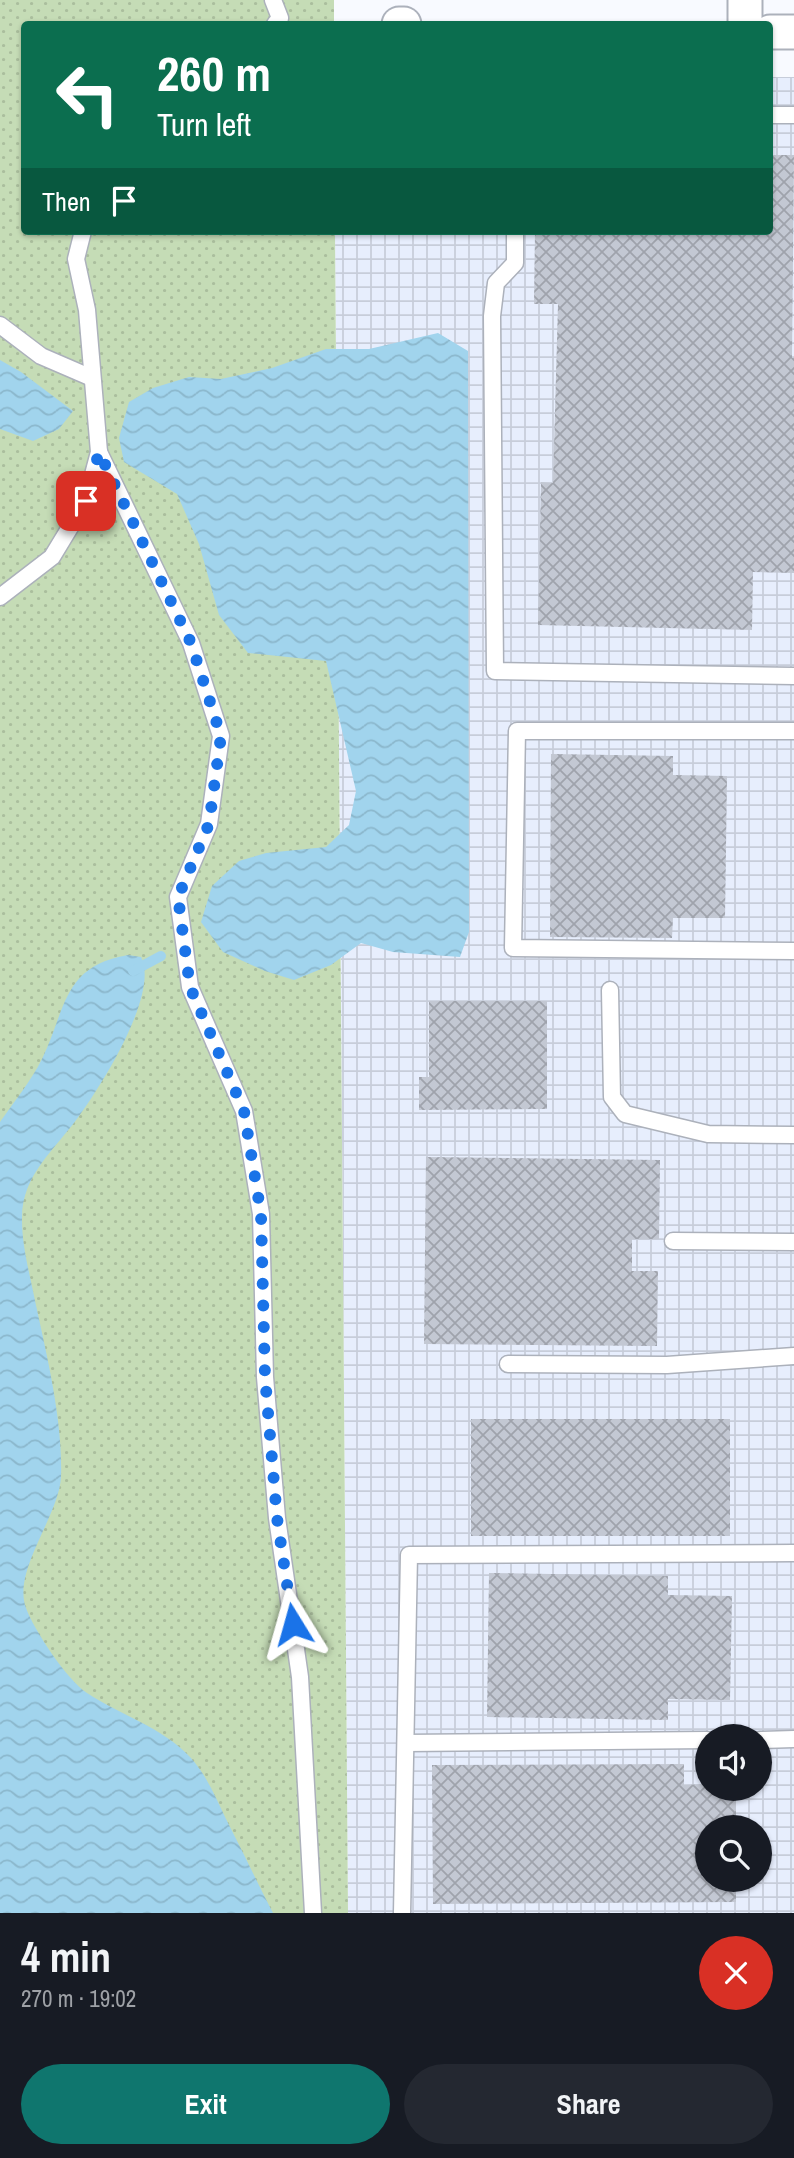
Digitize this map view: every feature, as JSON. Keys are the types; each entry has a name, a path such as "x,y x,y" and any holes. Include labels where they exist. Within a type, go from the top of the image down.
{"street":[{"path":"745,0 745,21"},
{"path":"773,32 794,32"}],"lane":[{"path":"273,0 280,18 278,21"},
{"path":"773,115 794,115"},
{"path":"0,597 52,557 86,501 99,452 87,310 76,259 82,235"},
{"path":"515,235 515,263 496,283 492,316 495,671 794,676"},
{"path":"0,325 41,356 92,378"},
{"path":"99,452 191,643 221,736 209,824 178,897 190,987 244,1111 261,1214 265,1377 277,1518 300,1677 313,1913"},
{"path":"794,731 517,731 513,948 794,951"},
{"path":"610,990 612,1097 625,1114 708,1134 794,1135"},
{"path":"673,1241 794,1242"},
{"path":"508,1364 667,1366 794,1356"},
{"path":"402,1913 410,1555 794,1553"},
{"path":"772,1740 794,1739"},
{"path":"406,1743 695,1740"}],"shaded area":[{"path":"773,77 794,77 794,1913 348,1913 335,235 773,235"}],"green space":[{"path":"0,0 334,0 334,21 21,21 21,235 335,235 348,1913 0,1913"}],"water":[{"path":"438,333 468,351 469,932 460,957 393,952 361,943 331,965 294,980 265,971 223,952 201,922 212,886 239,861 266,853 326,847 349,825 356,791 326,661 248,653 219,615 199,544 177,494 124,462 119,438 129,402 153,388 189,377 221,379 272,368 326,349 369,349"},
{"path":"0,360 21,372 73,411 59,429 33,441 0,429"},
{"path":"128,955 141,957 145,973 136,1015 101,1084 33,1176 23,1204 24,1247 56,1407 61,1477 53,1509 30,1561 23,1593 26,1608 36,1629 79,1687 167,1737 196,1764 210,1786 273,1913 0,1913 0,1122 38,1067 62,1007 78,980 90,969 106,961"}],"building":[{"path":"773,155 794,155 794,573 753,572 752,630 538,625 541,482 553,483 558,304 534,304 535,235 773,235"},
{"path":"551,754 673,756 673,775 727,776 725,918 673,918 672,938 550,937"},
{"path":"429,1001 547,1001 547,1109 419,1110 419,1077 429,1077"},
{"path":"426,1157 660,1160 659,1239 632,1239 632,1271 658,1271 657,1346 424,1344"},
{"path":"471,1419 730,1419 730,1536 471,1536"},
{"path":"489,1573 668,1576 668,1595 732,1596 730,1700 668,1699 668,1720 487,1717"},
{"path":"684,1764 684,1785 695,1785 695,1801 736,1801 736,1815 695,1815 695,1892 736,1892 736,1902 433,1904 432,1765"}],"waterway":[{"path":"133,971 161,956"}],"route":[{"path":"86,501 99,452 191,643 221,736 209,824 178,897 190,987 244,1111 261,1214 265,1377 277,1518 293,1624"}]}
